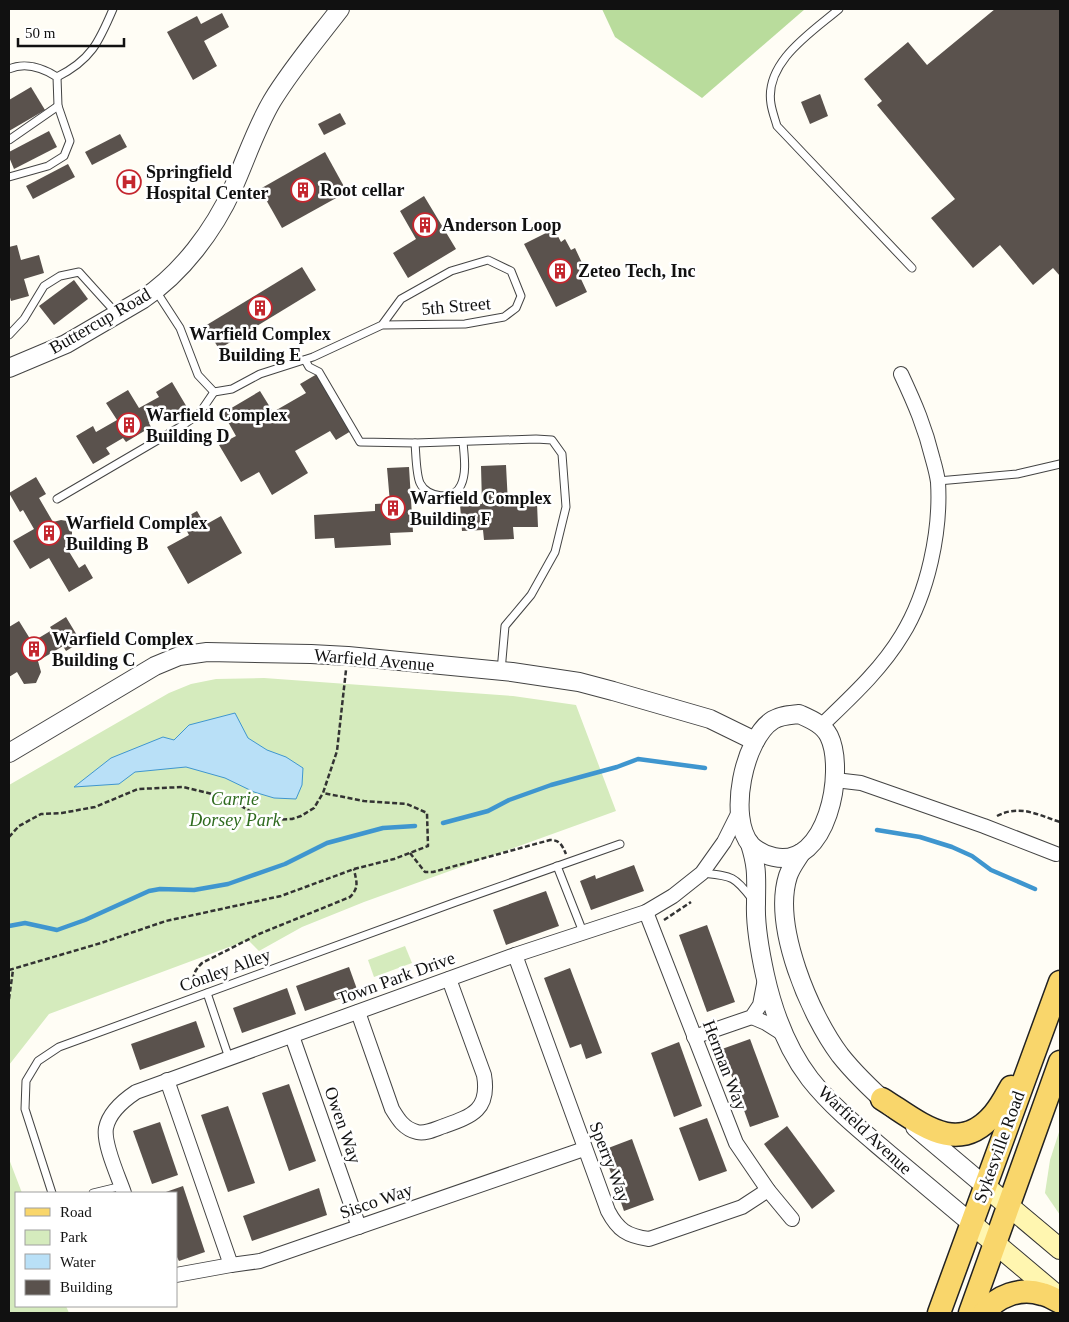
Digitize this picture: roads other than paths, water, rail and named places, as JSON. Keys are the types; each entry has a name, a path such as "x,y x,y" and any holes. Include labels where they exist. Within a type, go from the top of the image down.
{"main road":[{"name":"Sykesville Road","path":"939,1313 1060,982"},
{"path":"882,1099 928,1127 946,1135 970,1133 996,1112 1038,1044"},
{"name":"Sykesville Road","path":"970,1313 1060,1062"},
{"path":"985,1186 1060,1249"},
{"path":"971,1223 1060,1298"},
{"path":"984,1313 998,1300 1010,1294 1027,1291 1042,1294 1060,1302"}],"street":[{"name":"Buttercup Road","path":"9,368 66,344 117,314 155,290 190,255 218,220 272,102 296,65 340,9"},
{"path":"821,726 858,691 902,635 921,596 932,564 938,481 920,413 901,374"},
{"name":"Warfield Avenue","path":"9,753 135,676 179,656 207,652 348,656 501,671 579,682 710,719 755,741"},
{"path":"799,714 821,726 828,735 833,750 835,780 832,804 822,828 810,846 801,853 787,858 775,858 760,853 750,844 744,831 740,810 741,786 747,761 755,741 762,729 772,720 782,715 799,714"},
{"path":"835,780 861,783 984,826 1056,854"},
{"name":"Town Park Drive","path":"123,1190 108,1149 106,1128 122,1102 136,1092 583,932 649,919 673,896 702,873 724,842 740,810"},
{"name":"Warfield Avenue","path":"750,844 755,858 757,875 756,903 759,944 765,976 784,1035 810,1078 830,1101 856,1126 971,1223"},
{"name":"Warfield Avenue","path":"801,853 792,866 784,898 788,936 808,999 829,1038 857,1075 882,1099 985,1186"},
{"name":"Herman Way","path":"649,919 736,1143 768,1190 792,1219"},
{"name":"Sperry Way","path":"515,955 584,1149 614,1222 622,1230 638,1238 649,1239 742,1207 768,1190"},
{"path":"694,1037 752,1017 760,1005 765,976"},
{"path":"358,1012 392,1109 400,1122 409,1128 418,1132 429,1131 468,1117 477,1111 485,1096 484,1075 450,979"},
{"path":"752,1017 766,1022 784,1035"},
{"name":"Owen Way","path":"292,1036 359,1227"},
{"path":"167,1080 231,1264"},
{"name":"Sisco Way","path":"178,1275 231,1264 260,1261 584,1149"}],"lane":[{"path":"57,77 70,70 86,57 100,40 113,9"},
{"path":"839,9 785,56 772,80 770,103 777,126 912,268"},
{"path":"9,69 16,66 44,68 57,77"},
{"path":"9,177 48,166 64,156 70,141 58,106 57,77"},
{"path":"9,140 58,106"},
{"name":"5th Street","path":"214,392 232,389 260,374 305,360 382,325 465,324 504,317 516,308 521,296 511,271 488,260 451,271 401,299 382,325"},
{"path":"9,335 24,319 44,286 60,276 79,272 117,314"},
{"path":"57,499 180,427 198,414 214,392 198,375 180,328 155,290"},
{"path":"305,360 309,367 319,372 360,442 415,443 536,439 552,440 562,454 566,506 555,552 531,595 504,626 501,671"},
{"path":"415,443 420,482 427,491 436,496 450,494 461,487 464,475 463,442"},
{"path":"938,481 1017,474 1060,464"},
{"name":"Conley Alley","path":"52,1192 25,1109 26,1081 38,1061 59,1047 620,844"},
{"path":"558,866 583,932"},
{"path":"702,873 727,876 740,882 756,903"},
{"path":"207,993 229,1058"},
{"path":"103,1192 123,1190"}],"water":[{"path":"235,713 248,738 267,750 286,757 303,768 302,785 296,799 274,798 254,792 225,778 186,767 135,772 119,784 74,787 111,758 163,737 174,740 189,725"}],"waterway":[{"path":"443,823 488,811 509,800 551,785 617,767 638,759 705,768"},
{"path":"9,926 25,923 57,930 85,920 149,891 160,889 194,890 228,884 285,864 327,843 383,828 415,826"},
{"path":"877,830 920,837 952,847 972,856 991,870 1035,889"}],"place":[{"name":"Springfield Hospital Center","path":"129,182"},
{"name":"Root cellar","path":"303,190"},
{"name":"Anderson Loop","path":"425,225"},
{"name":"Zeteo Tech, Inc","path":"560,271"},
{"name":"Warfield Complex Building E","path":"260,308"},
{"name":"Warfield Complex Building D","path":"129,425"},
{"name":"Warfield Complex Building F","path":"393,508"},
{"name":"Warfield Complex Building B","path":"49,533"},
{"name":"Warfield Complex Building C","path":"34,649"}],"park label":[{"name":"Carrie Dorsey Park","path":"235,810"}]}
